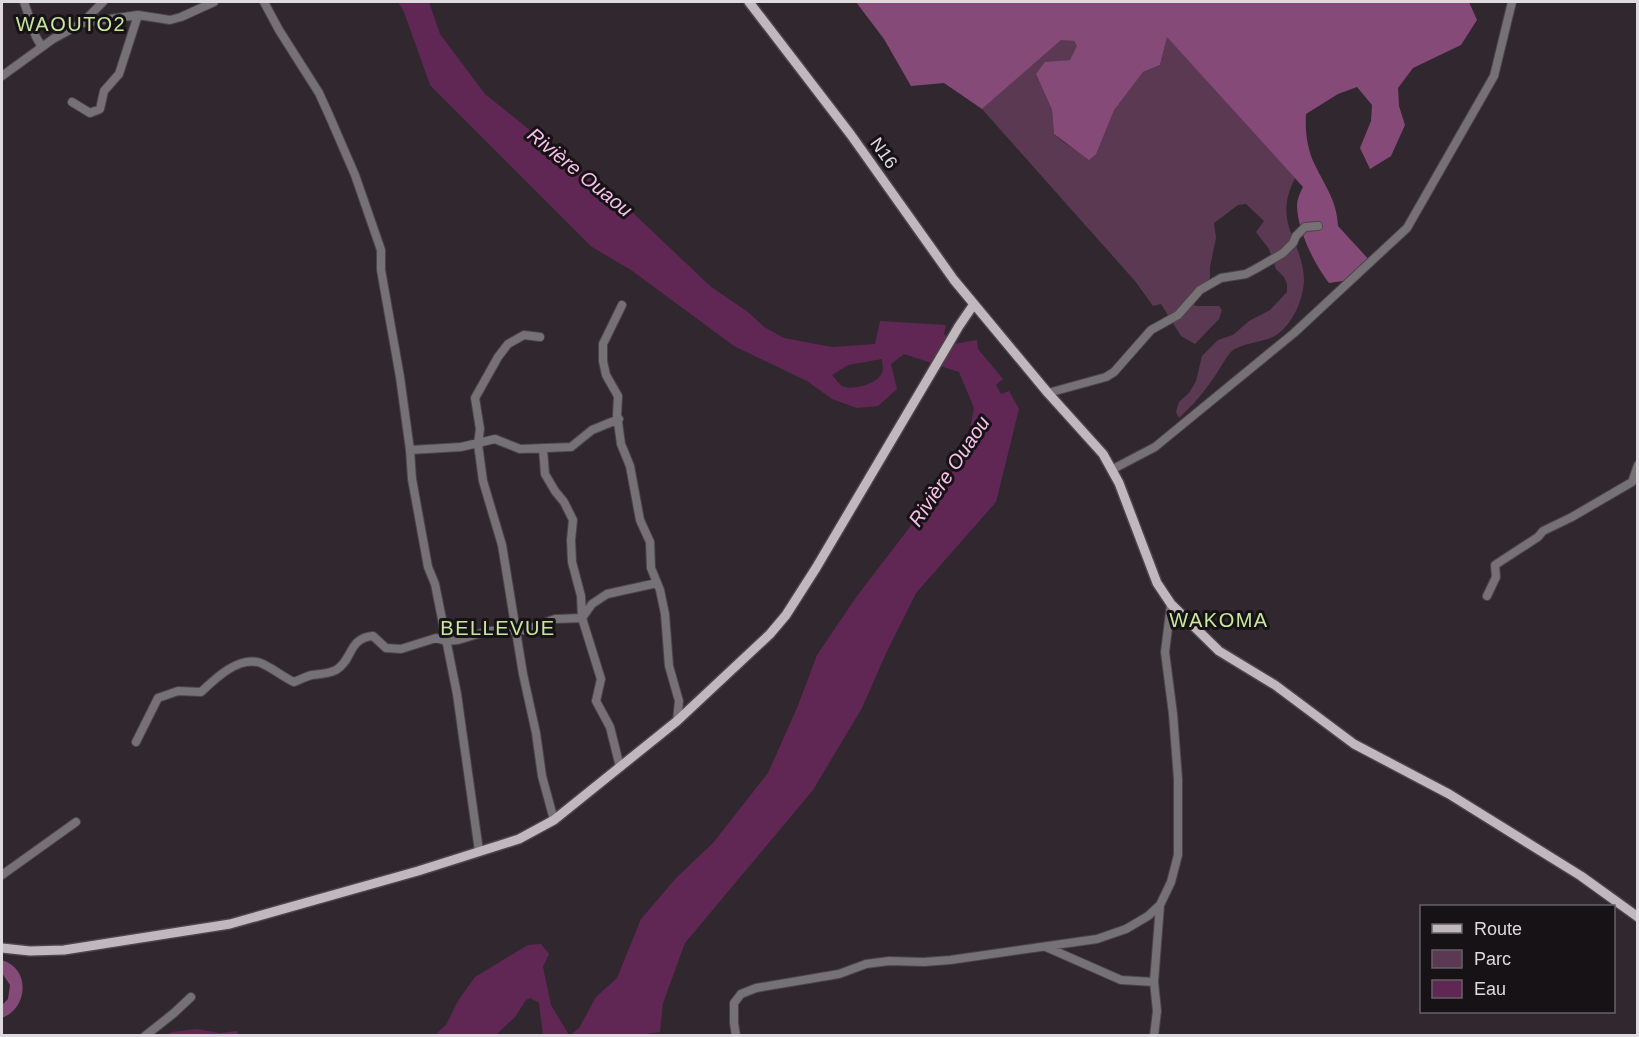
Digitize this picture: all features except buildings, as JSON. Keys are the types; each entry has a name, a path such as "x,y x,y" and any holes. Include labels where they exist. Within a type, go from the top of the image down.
{"main road":[{"name":"N16","path":"749,2 830,107 954,280 1048,393 1103,454 1113,469 1149,566 1157,583 1172,604 1219,651 1275,686 1354,744 1449,794 1584,879 1638,918"},
{"path":"2,948 30,951 64,950 230,924 418,871 519,839 554,820 677,721 763,641 786,615 974,304"}],"street":[{"path":"24,2 36,37 42,47"},
{"path":"2,76 42,47 82,23 103,2"},
{"path":"82,23 138,15 170,20 214,2"},
{"path":"264,2 319,93 355,175 381,250 381,270 410,450 412,479 428,567 435,584 459,705 479,851"},
{"path":"1113,469 1155,447 1294,333 1407,228 1494,75 1512,2"},
{"path":"72,102 90,113 100,109 104,91 119,74 138,15"},
{"path":"1048,393 1106,377 1123,364 1151,330 1178,315 1200,290 1221,278 1246,274 1259,267 1283,253 1305,227 1318,226"},
{"path":"622,305 603,344 603,361 606,375 618,396 617,415 621,444 630,466 640,520 650,542 651,568 665,614 669,666 679,701 677,721"},
{"path":"540,337 524,335 508,344 475,398 480,429 478,444 483,481 502,545 515,632 536,733 542,776 554,820"},
{"path":"410,450 478,444 495,439 520,449 571,447 592,430 619,419"},
{"path":"543,449 545,474 573,520 571,540 573,562 581,596 582,618 601,679 596,701 610,727 620,767"},
{"path":"1487,596 1496,577 1495,565 1538,537 1543,531 1632,482 1638,465"},
{"path":"582,618 592,604 607,594 657,583"},
{"path":"736,1035 734,1003 741,994 756,988 838,974 867,964 889,961 924,963 1097,939 1126,929 1149,916 1160,905 1171,882 1178,855 1179,830 1173,714 1165,652 1172,604"},
{"path":"136,742 158,698 178,691 201,692 217,677 242,663 258,662 294,682 310,675 334,671 342,666 353,646 363,637 373,636 386,648 401,648 436,638 446,641 458,640 488,631 526,630 555,619 582,618"},
{"path":"2,875 76,822"},
{"path":"1154,1035 1157,1011 1154,982 1160,905"},
{"path":"1044,946 1121,980 1154,982"},
{"path":"145,1035 191,997"}],"green space":[{"path":"1167,36 1295,178 1286,207 1287,219 1299,252 1304,279 1298,305 1283,330 1268,339 1233,350 1202,393 1179,418 1176,412 1179,402 1189,393 1196,381 1202,356 1218,340 1233,335 1249,321 1270,310 1287,292 1284,277 1276,269 1269,249 1256,232 1264,221 1246,204 1238,205 1214,223 1216,238 1210,277 1205,288 1191,302 1196,306 1219,306 1222,310 1219,319 1195,344 1181,336 1161,304 1153,306 1135,281 982,109 1061,39 1074,41 1079,54 1036,74 1052,110 1054,134 1089,159 1110,109 1143,72 1160,65"}],"shaded area":[{"path":"856,2 1469,2 1477,20 1461,45 1413,68 1398,88 1399,106 1405,125 1391,156 1370,169 1360,148 1371,121 1372,105 1357,87 1338,94 1306,114 1306,133 1310,153 1333,201 1338,226 1372,263 1343,281 1329,283 1312,256 1300,225 1297,203 1303,187 1167,37 1160,65 1143,72 1114,110 1096,154 1089,160 1054,134 1052,110 1036,74 1045,62 1070,60 1077,46 1074,41 1061,40 982,109 944,83 911,86 884,39"},
{"path":"2,960 18,971 23,989 17,1006 2,1018 2,1005 8,999 10,985 2,973"}],"water":[{"name":"Rivière Ouaou","path":"398,2 429,2 440,34 485,94 632,212 710,286 748,312 764,327 784,338 832,347 875,344 880,321 946,325 944,334 954,344 977,340 978,349 1003,379 996,385 1001,394 1009,391 1019,409 996,502 916,593 862,708 813,790 685,943 663,1003 660,1032 631,1036 570,1035 579,1028 596,997 617,978 641,919 677,877 713,843 768,773 797,708 817,655 857,596 959,463 969,434 974,408 959,372 904,354 891,364 897,389 878,406 857,408 832,399 807,381 734,346 631,270 592,247 430,85 404,12","holes":["882,359 883,371 879,377 864,386 852,388 842,386 832,375 848,365"]},
{"path":"541,944 549,954 543,967 551,1005 569,1035 543,1035 539,1003 530,998 526,1000 515,1017 496,1035 435,1035 446,1025 458,1001 475,977 528,945"},
{"path":"197,1029 219,1033 237,1031 238,1035 166,1035 172,1032"}],"district":[{"name":"WAOUTO2","path":"71,24"},
{"name":"WAKOMA","path":"1219,620"},
{"name":"BELLEVUE","path":"498,628"}]}
